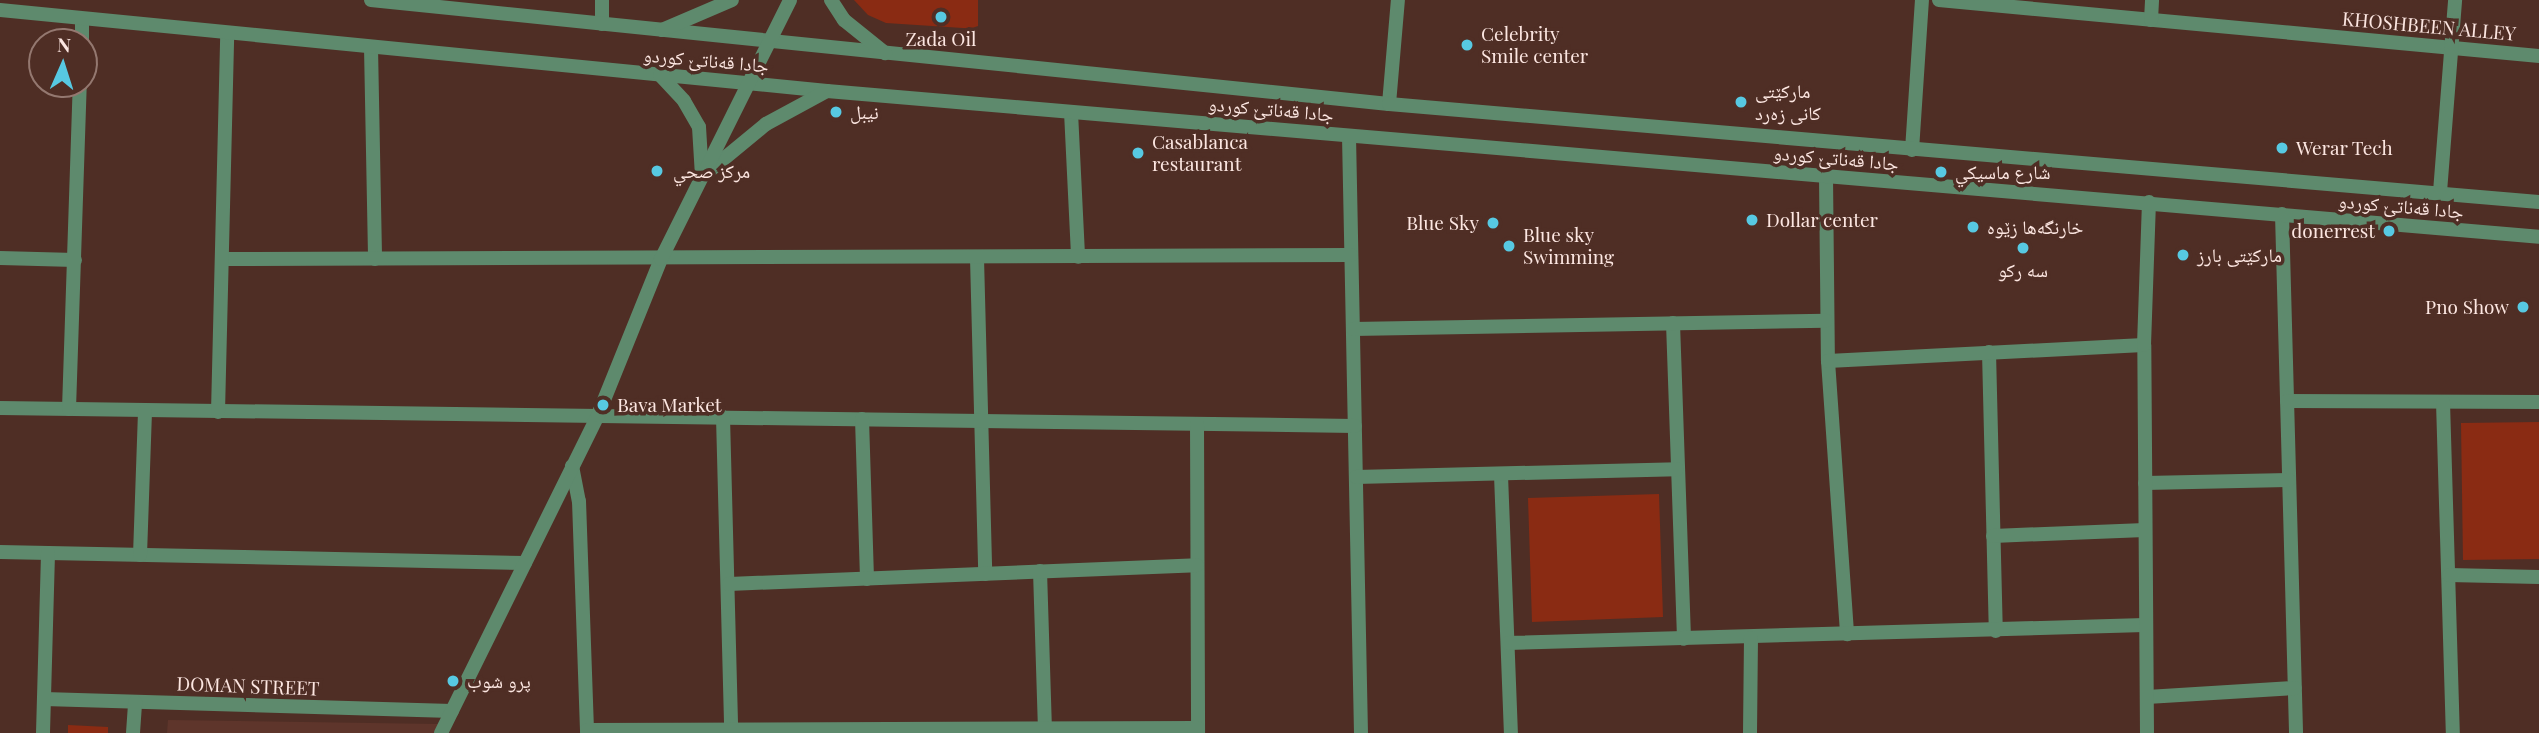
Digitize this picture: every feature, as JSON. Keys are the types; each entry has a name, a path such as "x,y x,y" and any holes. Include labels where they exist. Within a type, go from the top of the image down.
{"street":[{"name":"جادا قەناتێ کوردو","path":"371,0 447,5 661,31 1389,104 2539,202"},
{"path":"601,24 602,0"},
{"path":"661,31 732,0"},
{"path":"441,733 598,415 662,259 702,176 752,83 790,0"},
{"path":"831,0 844,20 886,54"},
{"path":"1389,104 1398,0"},
{"path":"1912,150 1922,0"},
{"name":"KHOSHBEEN ALLEY","path":"1939,0 2000,2 2151,20 2539,56"},
{"path":"2151,20 2152,0"},
{"path":"2440,192 2455,0"},
{"name":"جادا قەناتێ کوردو","path":"0,10 827,91 2539,237"},
{"path":"82,19 82,28"},
{"path":"218,412 227,33"},
{"path":"371,47 375,259"},
{"path":"660,75 684,101 699,127 702,176"},
{"path":"702,176 766,124 827,91"},
{"path":"69,409 80,98"},
{"path":"1072,112 1078,257"},
{"path":"1349,136 1361,733"},
{"path":"1826,177 1826,321 1847,634"},
{"path":"2147,733 2144,345 2149,202"},
{"path":"2282,214 2296,733"},
{"path":"222,259 1351,255"},
{"path":"0,258 75,260"},
{"path":"976,258 983,421 985,574"},
{"path":"1353,329 1826,321"},
{"path":"1673,323 1684,639"},
{"path":"1828,360 2144,345"},
{"path":"1989,352 1996,631"},
{"path":"2287,401 2539,402"},
{"path":"2443,402 2453,733"},
{"path":"0,408 1354,426"},
{"path":"140,555 145,411"},
{"path":"723,416 731,730"},
{"path":"862,419 867,579"},
{"path":"572,466 579,501 587,732 1045,727 1198,730 1197,424"},
{"path":"1356,477 1677,469"},
{"path":"1501,475 1511,733"},
{"path":"2145,483 2289,480"},
{"path":"1993,536 2145,530"},
{"path":"0,552 524,563"},
{"path":"43,733 48,553"},
{"path":"729,584 1197,565"},
{"path":"1040,571 1045,727"},
{"path":"2449,575 2539,577"},
{"path":"1508,643 2145,625"},
{"path":"1750,733 1751,638"},
{"path":"2147,697 2295,688"},
{"name":"DOMAN STREET","path":"44,699 452,710"},
{"path":"133,733 135,702"}],"shaded area":[{"path":"854,0 978,0 978,29 886,23 868,15"},
{"path":"2539,422 2539,559 2463,560 2461,423"},
{"path":"1659,494 1663,617 1532,622 1528,498"},
{"path":"168,720 438,724 434,733 167,733"},
{"path":"68,725 108,727 108,733 68,733"}],"place":[{"name":"Zada Oil","path":"941,17"},
{"name":"Celebrity Smile center","path":"1467,45"},
{"name":"مارکێتی کانی زەرد","path":"1741,102"},
{"name":"نيبل","path":"836,112"},
{"name":"Werar Tech","path":"2282,148"},
{"name":"Casablanca restaurant","path":"1138,153"},
{"name":"مركز صحي","path":"657,171"},
{"name":"شارع ماسيكي","path":"1941,172"},
{"name":"Dollar center","path":"1752,220"},
{"name":"Blue Sky","path":"1493,223"},
{"name":"خارنگەها زێوە","path":"1973,227"},
{"name":"donerrest","path":"2389,231"},
{"name":"Blue sky Swimming","path":"1509,246"},
{"name":"سه ركو","path":"2023,248"},
{"name":"مارکێتی بارز","path":"2183,255"},
{"name":"Pno Show","path":"2523,307"},
{"name":"Bava Market","path":"603,405"},
{"name":"پرو شوب","path":"453,681"}]}
